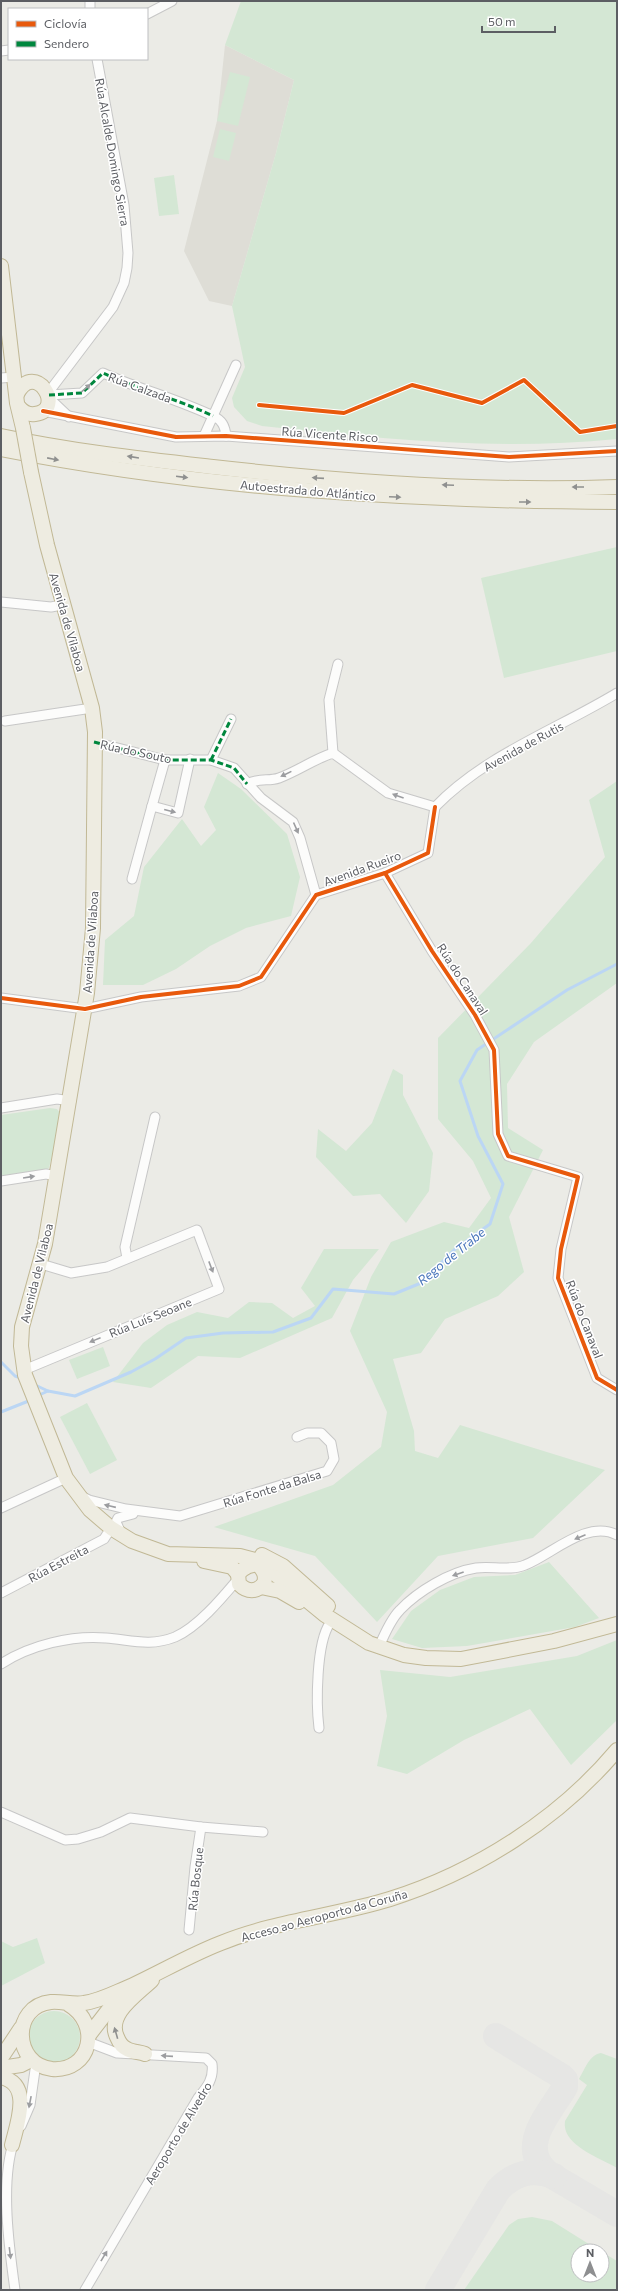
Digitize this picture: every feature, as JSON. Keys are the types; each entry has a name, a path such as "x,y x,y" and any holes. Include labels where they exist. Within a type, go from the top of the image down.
{"highway":[{"name":"Avenida de Vilaboa","path":"1,266 9,374 20,405 31,472 62,605 92,708 94,742 93,928 85,1009 71,1101 41,1264 22,1327 20,1346 25,1372 38,1409 66,1478 74,1492 90,1510 117,1532 142,1546 168,1554"},
{"path":"9,374 44,391"},
{"path":"25,384 44,391 43,411 32,415 20,405 25,384"},
{"name":"Autoestrada do Atlántico","path":"1,436 154,460 287,476 435,485 617,487"},
{"name":"Autoestrada do Atlántico","path":"1,449 80,465 250,486 484,501 617,502"},
{"path":"168,1554 186,1548 238,1548 257,1553 282,1566 305,1583 318,1598"},
{"path":"205,1548 216,1552 251,1555 325,1615 374,1645"},
{"path":"168,1554 240,1556 258,1562 268,1563 281,1570 318,1598 374,1645"},
{"path":"168,1554 232,1567 239,1580 251,1591 261,1587 286,1594 330,1624 374,1645 411,1656 461,1659 554,1642 617,1624"},
{"path":"239,1580 248,1565 258,1562"},
{"path":"258,1562 264,1572 265,1578 261,1587"},
{"name":"Acceso ao Aeroporto da Coruña","path":"1,2058 22,2028 25,2018 39,2005 58,2001 68,2004 85,2003 114,1993 222,1942 390,1899 430,1884 469,1866 520,1837 557,1808 576,1793 617,1750"},
{"path":"145,2054 127,2049 120,2043 114,2028 115,2019 122,2009 160,1972"},
{"name":"Acceso ao Aeroporto da Coruña","path":"34,2061 54,2069 72,2064 80,2058 88,2038 113,2004 160,1972"},
{"path":"68,2004 83,2016 88,2038"},
{"path":"1,2068 21,2065 34,2061 22,2045 22,2028"},
{"path":"1,2077 11,2081 19,2090 21,2101 12,2145"}],"street":[{"path":"148,13 172,1"},
{"name":"Rúa Alcalde Domingo Sierra","path":"44,391 66,370 113,308 124,283 127,268 128,253 124,205 96,60"},
{"path":"204,436 236,365"},
{"name":"Rúa Calzada","path":"44,391 82,393 102,373 145,391 167,396 213,416"},
{"path":"44,391 70,418"},
{"name":"Rúa Vicente Risco","path":"43,411 70,418 176,437 226,436 509,457 617,451"},
{"path":"213,416 225,426 226,436"},
{"path":"1,602 51,607 62,605"},
{"path":"333,753 329,700 338,664"},
{"name":"Avenida de Rutis","path":"435,808 453,788 485,765 617,693"},
{"path":"5,721 92,708"},
{"path":"212,760 231,719"},
{"name":"Rúa do Souto","path":"94,742 165,760 212,760 234,768 261,798 293,822 300,838 316,895"},
{"path":"247,784 257,779 278,778 320,757 333,753 349,762 388,793 435,808"},
{"path":"152,806 178,813 190,759"},
{"path":"132,879 165,760"},
{"name":"Avenida Rueiro","path":"1,998 85,1009 141,997 238,986 261,977 316,895 385,873 428,853 435,808"},
{"name":"Rúa do Canaval","path":"385,873 432,951 475,1015 494,1050 498,1134 508,1156 578,1177 561,1249 558,1278 597,1378 617,1390"},
{"path":"1,1108 57,1098 71,1101"},
{"path":"41,1264 71,1273 107,1267 127,1258 125,1247 155,1117"},
{"path":"1,1181 46,1174 57,1176"},
{"name":"Rúa Luís Seoane","path":"25,1372 219,1289 197,1230 127,1258"},
{"name":"Rúa Fonte da Balsa","path":"74,1492 95,1502 180,1516 327,1471 334,1459 331,1443 321,1433 307,1433 297,1437"},
{"path":"1,1508 66,1478"},
{"name":"Rúa Fonte da Balsa","path":"117,1532 118,1518 122,1515 149,1512"},
{"name":"Rúa Estreita","path":"1,1593 117,1532"},
{"path":"374,1645 399,1610 436,1581 475,1568 524,1566 558,1546 591,1532 612,1532 617,1535"},
{"path":"1,1664 13,1656 38,1647 89,1637 146,1644 160,1642 177,1636 196,1622 222,1599 239,1580"},
{"path":"319,1728 317,1712 321,1646 325,1630 330,1624"},
{"path":"1,1812 65,1840 78,1839 101,1832 130,1818 201,1827 263,1832"},
{"name":"Rúa Bosque","path":"189,1930 201,1827"},
{"name":"Aeroporto de Alvedro","path":"85,2290 198,2098 209,2085 214,2074 212,2064 206,2058 117,2053 88,2038"},
{"path":"15,2290 6,2211 6,2174 12,2145 30,2105 34,2061"}],"shaded area":[{"path":"225,45 294,80 276,153 232,306 209,301 184,251 217,121"}],"green space":[{"path":"241,1 617,1 617,439 528,444 483,444 395,439 262,426 247,421 234,407 232,398 245,367 232,306 276,153 294,80 225,45"},
{"path":"230,72 250,77 238,126 217,121"},
{"path":"220,129 236,133 229,161 213,157"},
{"path":"174,175 179,214 159,216 154,178"},
{"path":"617,547 617,651 504,678 481,578"},
{"path":"218,773 241,789 287,834 300,877 291,916 246,928 210,946 176,969 143,985 103,985 105,940 134,916 144,867 182,819 201,846 216,830 204,807"},
{"path":"617,781 617,983 534,1042 507,1084 508,1128 543,1150 509,1217 524,1272 498,1296 445,1319 421,1353 393,1359 414,1431 415,1451 438,1458 460,1425 605,1470 533,1538 438,1556 377,1622 315,1556 214,1527 333,1485 381,1447 387,1412 350,1331 371,1277 391,1242 444,1222 469,1228 491,1198 473,1161 438,1119 438,1038 531,943 605,857 589,800"},
{"path":"393,1069 403,1075 403,1095 433,1153 429,1191 406,1223 380,1194 353,1196 316,1157 318,1129 346,1151 372,1123"},
{"path":"50,1108 57,1109 62,1116 49,1168 45,1170 1,1176 1,1115"},
{"path":"324,1249 379,1249 353,1280 332,1318 240,1358 198,1356 151,1388 113,1382 143,1343 167,1325 197,1312 228,1318 249,1302 272,1303 293,1318 315,1306 301,1288"},
{"path":"103,1347 110,1366 77,1379 69,1360"},
{"path":"87,1403 117,1460 90,1474 60,1417"},
{"path":"549,1562 599,1618 575,1627 467,1646 422,1648 392,1639 411,1611 440,1590 474,1577 515,1575"},
{"path":"617,1640 617,1720 571,1765 530,1709 464,1740 407,1774 377,1766 387,1716 380,1670 450,1677 577,1656"},
{"path":"37,1938 45,1963 1,1986 1,1941 13,1947"},
{"path":"49,2011 59,2011 73,2018 80,2032 80,2042 73,2056 59,2063 49,2063 39,2059 32,2052 28,2042 28,2032 32,2022 39,2015"},
{"path":"601,2053 617,2059 617,2168 583,2150 575,2144 565,2130 565,2121 587,2085 579,2079 590,2059"},
{"path":"532,2217 552,2221 587,2243 570,2243 570,2283 610,2283 610,2257 617,2261 617,2290 464,2290 509,2225 518,2219"}],"waterway":[{"name":"Rego de Trabe","path":"37,1396 48,1391 75,1396 131,1372 155,1359 186,1338 223,1333 273,1332 311,1318 333,1289 394,1294 421,1283 454,1250 490,1224 503,1184 478,1136 460,1081 477,1050 567,990 617,964"},
{"path":"1,1362 15,1376 21,1378"},
{"path":"33,1384 48,1391"},
{"name":"Rego de Trabe","path":"1,1412 31,1400"}],"taxiway":[{"path":"496,2036 561,2076 565,2080 565,2087 544,2119 535,2142 535,2153 540,2164 549,2174 617,2214"},
{"path":"438,2290 498,2190 504,2184 517,2176 530,2172 538,2172 554,2176"}],"marked path":[{"path":"49,395 82,393 103,373 186,404 213,416"},
{"path":"211,760 231,719"},
{"path":"94,742 165,760 211,760 234,768 247,784"}],"cycle path":[{"path":"259,405 344,413 412,385 482,403 524,380 580,432 617,426"},
{"path":"43,411 176,437 226,436 509,457 617,451"},
{"path":"1,998 85,1009 141,997 239,986 261,977 316,895 385,873 428,853 435,807"},
{"path":"385,873 432,951 475,1015 494,1050 498,1134 508,1156 578,1177 561,1249 558,1278 597,1378 617,1390"}]}
